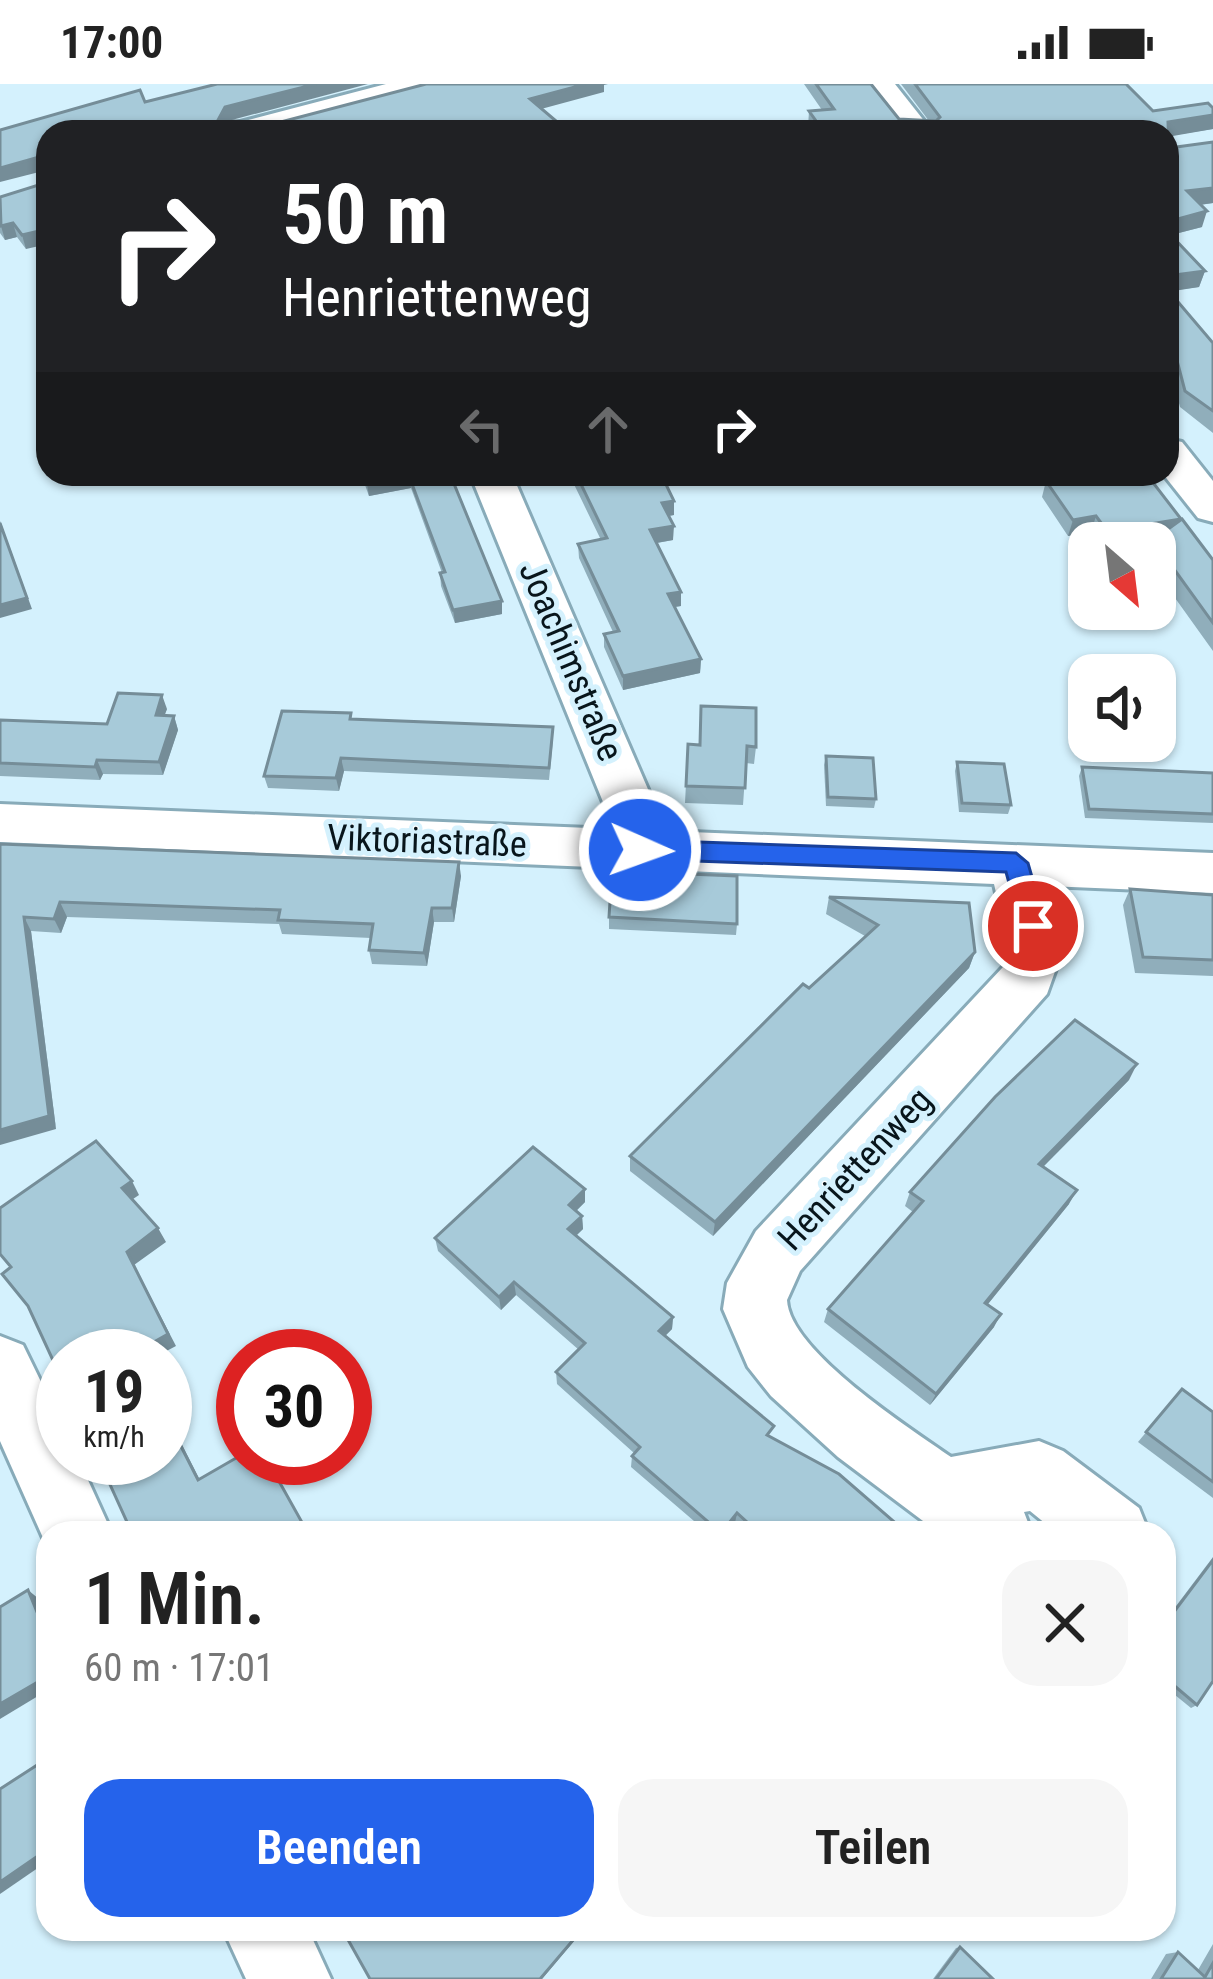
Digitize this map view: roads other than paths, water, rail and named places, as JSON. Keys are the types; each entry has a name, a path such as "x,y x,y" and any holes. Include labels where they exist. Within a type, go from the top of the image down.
{"street":[{"path":"288,120 422,84"},
{"path":"879,84 908,120"},
{"path":"1179,466 1213,509"},
{"name":"Joachimstraße","path":"496,486 638,820 640,850"},
{"name":"Viktoriastraße","path":"0,824 1213,873"},
{"name":"Henriettenweg","path":"1016,863 1036,949 1027,978 778,1251 756,1289 756,1316 787,1369 972,1513 1039,1475 1098,1521"},
{"path":"0,1367 71,1521"},
{"path":"270,1941 290,1979"}]}
